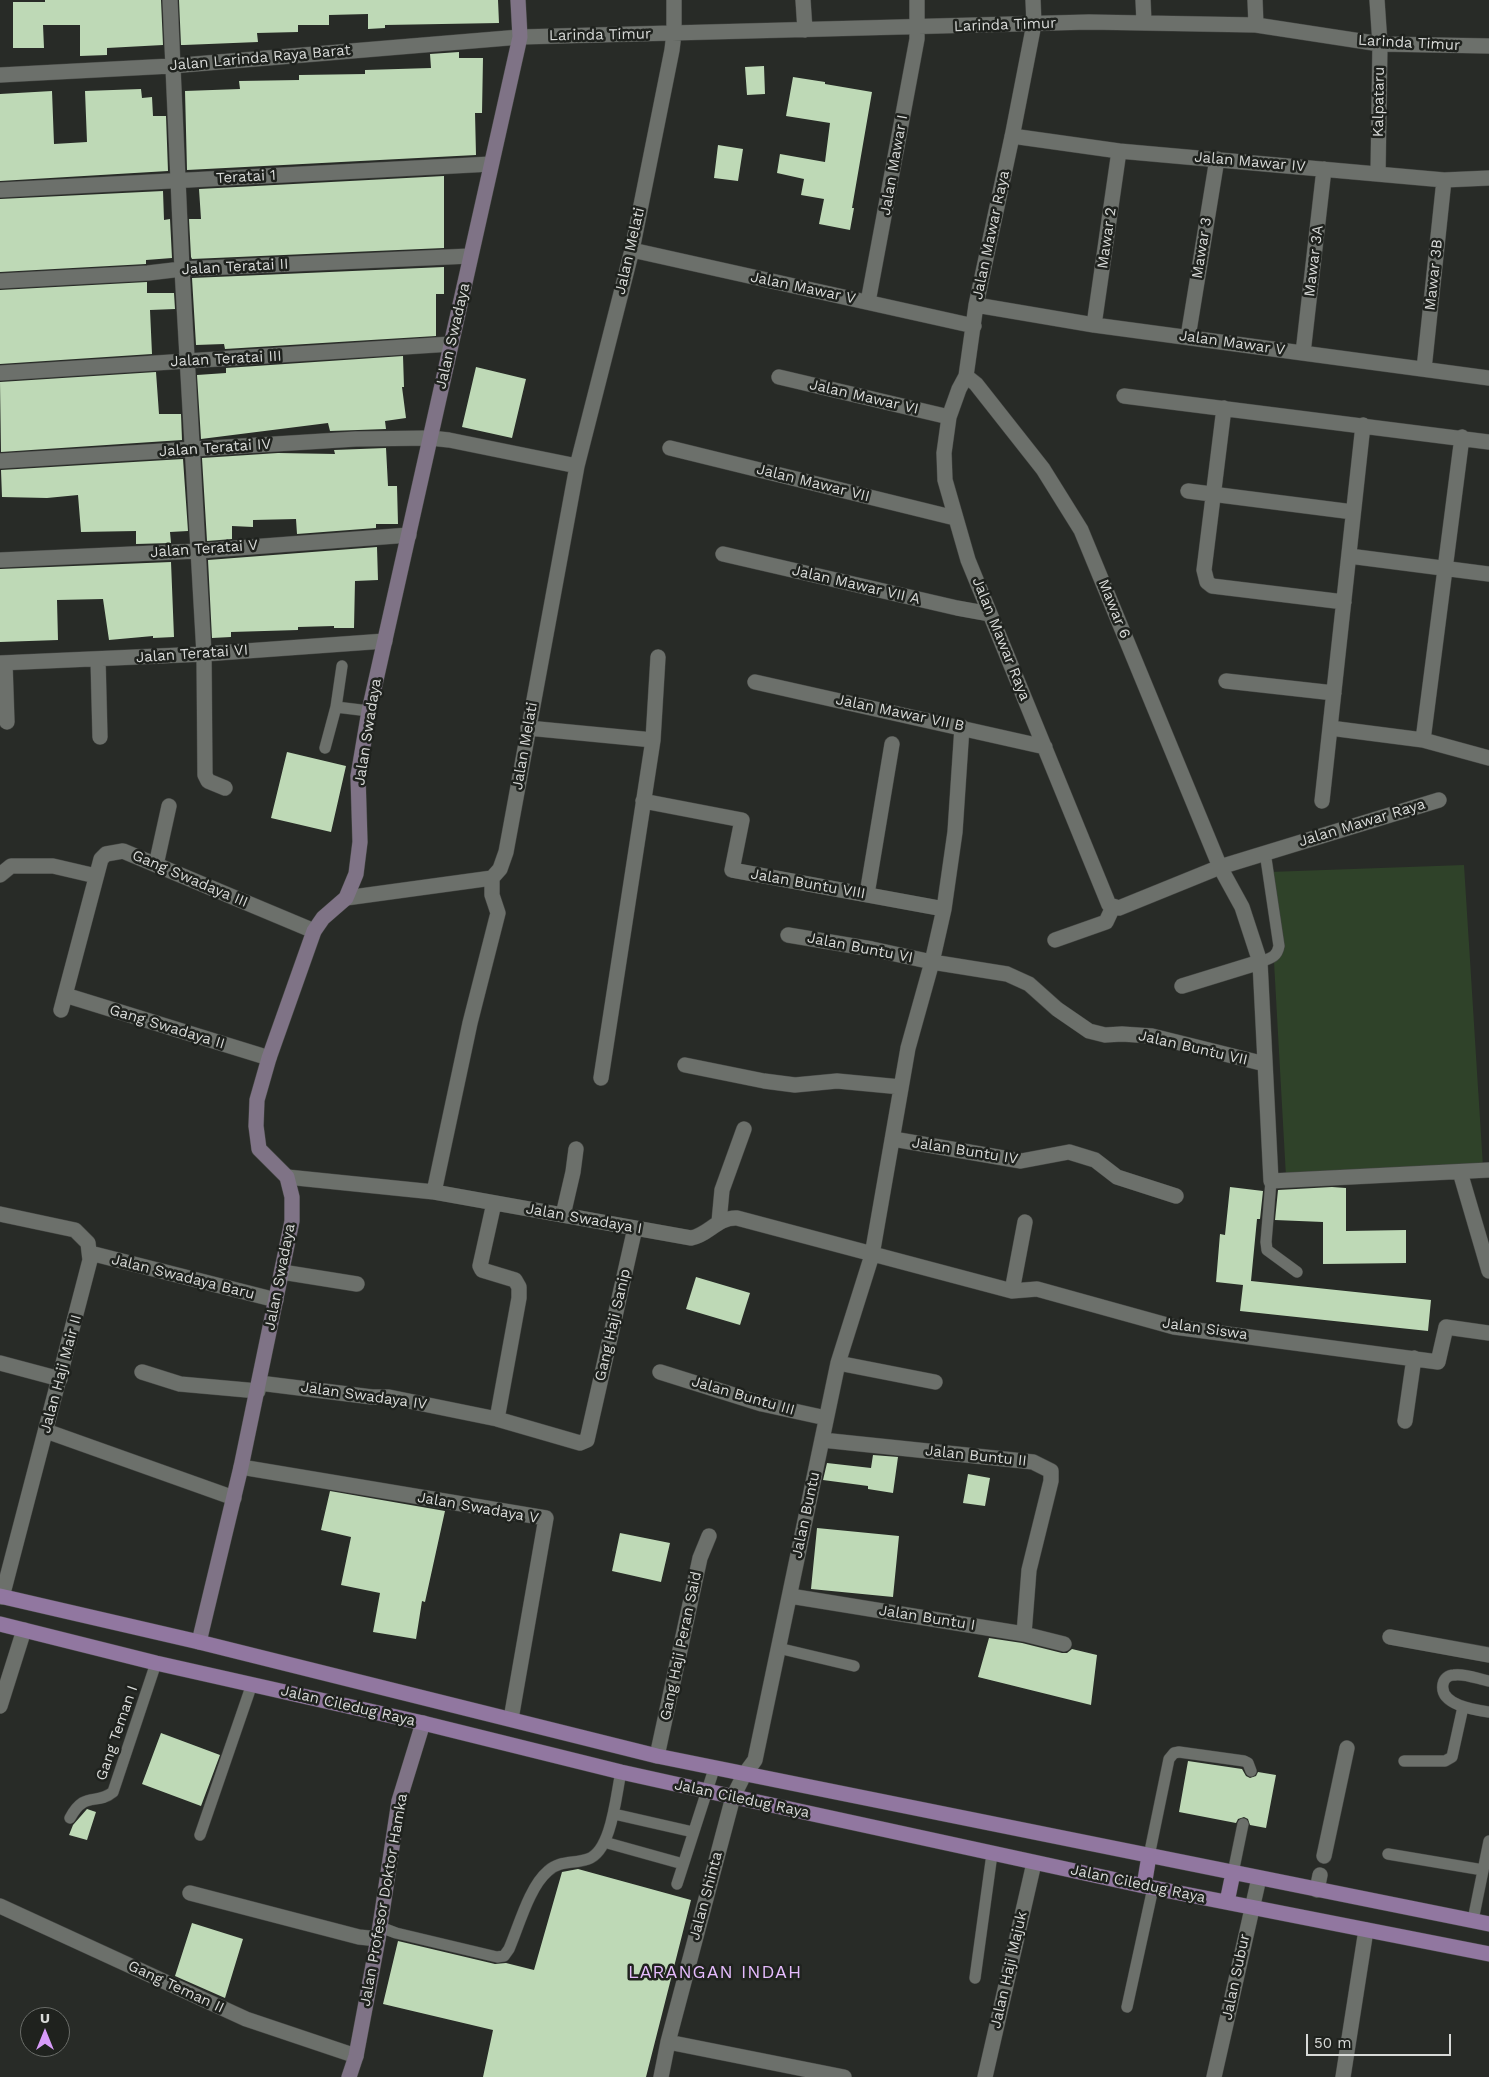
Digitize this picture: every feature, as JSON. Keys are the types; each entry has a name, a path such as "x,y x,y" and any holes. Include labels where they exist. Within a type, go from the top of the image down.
{"main road":[{"name":"Jalan Ciledug Raya","path":"1,1596 199,1642 657,1756 1259,1878 1318,1882 1489,1924"},
{"name":"Jalan Ciledug Raya","path":"0,1624 156,1663 423,1723 621,1772 733,1797 1148,1887 1489,1954"},
{"path":"1148,1887 1149,1856"},
{"path":"1226,1902 1233,1873"}],"street":[{"path":"170,0 177,181 204,654 205,775 208,781 225,788"},
{"name":"Jalan Swadaya","path":"199,1642 241,1467 292,1221 292,1197 287,1177 259,1149 256,1126 256,1100 314,930 323,918 346,898 356,874 360,842 358,776 369,711 520,37 518,0"},
{"name":"Jalan Melati","path":"492,878 500,869 506,852 577,466 632,250 674,33 674,0"},
{"path":"803,0 804,30"},
{"name":"Jalan Mawar I","path":"868,302 918,27 917,0"},
{"name":"Jalan Mawar Raya","path":"1033,0 1034,24 976,305 966,376 958,389 950,417 944,454 945,480 968,560 1109,905 1119,908 1220,867 1438,800"},
{"path":"1143,0 1144,22"},
{"path":"1255,0 1256,25"},
{"name":"Kalpataru","path":"1378,0 1380,44 1378,174"},
{"name":"Larinda Timur","path":"520,37 1144,22 1256,25 1380,44 1489,46"},
{"name":"Jalan Larinda Raya Barat","path":"0,75 172,66 520,37"},
{"name":"Jalan Mawar IV","path":"1012,136 1119,150 1444,180 1489,178"},
{"name":"Mawar 2","path":"1094,325 1119,150"},
{"name":"Mawar 3","path":"1188,337 1217,159"},
{"name":"Teratai 1","path":"0,190 491,164"},
{"name":"Mawar 3A","path":"1303,353 1324,169"},
{"name":"Mawar 3B","path":"1424,369 1444,180"},
{"name":"Jalan Mawar V","path":"632,250 974,326"},
{"name":"Jalan Teratai II","path":"0,281 148,273 182,269 470,256"},
{"name":"Jalan Mawar V","path":"976,305 1094,325 1489,378"},
{"name":"Jalan Teratai III","path":"0,372 187,362 451,344"},
{"name":"Mawar 6","path":"966,376 976,384 1043,469 1081,530 1220,867 1242,907 1260,962 1271,1181"},
{"name":"Jalan Mawar VI","path":"779,378 950,417"},
{"path":"1124,396 1462,437 1489,442"},
{"path":"1224,408 1204,570 1207,582 1212,586 1344,602"},
{"path":"1322,801 1363,426"},
{"path":"1423,740 1462,437"},
{"path":"430,438 449,440 577,466"},
{"name":"Jalan Teratai IV","path":"0,461 356,439 430,438"},
{"name":"Jalan Mawar VII","path":"670,448 955,518"},
{"path":"1188,491 1354,512"},
{"name":"Jalan Teratai V","path":"0,560 198,551 409,535"},
{"name":"Jalan Mawar VII A","path":"723,554 990,614"},
{"path":"1349,556 1489,574"},
{"name":"Jalan Teratai VI","path":"2,663 204,654 385,641"},
{"path":"601,1078 653,740 658,657"},
{"path":"98,660 100,737"},
{"path":"2,663 7,722"},
{"path":"1226,681 1334,693"},
{"name":"Jalan Mawar VII B","path":"755,682 962,727 1044,747"},
{"name":"Jalan Buntu","path":"744,1775 755,1760 838,1363 872,1255 908,1048 932,962 944,909 955,832 962,727"},
{"path":"528,728 653,740"},
{"path":"1330,728 1423,740 1489,758"},
{"path":"867,894 892,744"},
{"name":"Jalan Buntu VIII","path":"644,801 742,820 732,870 944,909"},
{"path":"156,865 169,806"},
{"name":"Gang Swadaya III","path":"63,1002 96,876 101,859 106,854 123,851 314,930"},
{"path":"0,875 11,866 53,866 96,876"},
{"path":"346,898 492,878 492,895 498,913 470,1023 434,1192"},
{"path":"1054,940 1106,922 1114,907"},
{"name":"Jalan Buntu VI","path":"788,935 872,949 932,962"},
{"name":"Jalan Buntu VII","path":"932,962 1006,974 1029,984 1057,1009 1089,1031 1105,1035 1152,1036 1264,1064"},
{"path":"1182,986 1260,962"},
{"name":"Gang Swadaya II","path":"63,1002 269,1058"},
{"path":"685,1065 764,1081 795,1085 837,1081 902,1087"},
{"path":"720,1222 722,1190 744,1128"},
{"name":"Jalan Buntu IV","path":"893,1139 1021,1161 1069,1152 1095,1160 1117,1178 1176,1196"},
{"path":"563,1216 576,1149"},
{"path":"1271,1181 1489,1170"},
{"path":"1460,1172 1489,1272"},
{"name":"Jalan Swadaya I","path":"287,1177 434,1192 691,1238 698,1237 724,1219 736,1218 872,1255"},
{"path":"494,1203 480,1266 482,1270 515,1280 519,1287 519,1298 497,1419"},
{"path":"0,1214 75,1230 88,1243 90,1253"},
{"path":"1012,1291 1025,1222"},
{"name":"Gang Haji Sanip","path":"497,1419 580,1443 587,1440 635,1228"},
{"name":"Jalan Swadaya Baru","path":"90,1253 276,1300"},
{"name":"Jalan Haji Mair II","path":"1,1596 60,1379 90,1260 90,1253"},
{"name":"Jalan Siswa","path":"872,1255 1012,1291 1038,1289 1174,1327 1438,1362 1446,1328 1489,1333"},
{"path":"282,1272 357,1284"},
{"path":"1405,1421 1414,1358"},
{"path":"0,1363 60,1379"},
{"path":"838,1363 935,1382"},
{"name":"Jalan Swadaya IV","path":"142,1372 180,1384 258,1387 389,1397 497,1419"},
{"name":"Jalan Buntu III","path":"660,1372 762,1404 826,1418"},
{"path":"46,1432 234,1498"},
{"name":"Jalan Buntu II","path":"822,1440 1033,1462 1051,1471 1051,1481 1029,1570 1024,1634"},
{"name":"Jalan Swadaya V","path":"241,1467 546,1518 511,1719"},
{"name":"Gang Haji Peran Said","path":"657,1756 700,1558 708,1536"},
{"name":"Jalan Buntu I","path":"790,1596 1024,1634 1064,1644"},
{"path":"0,1706 24,1630"},
{"path":"1390,1637 1489,1655"},
{"name":"Jalan Profesor Doktor Hamka","path":"348,2077 356,2056 379,1933 399,1801 423,1723"},
{"path":"1324,1856 1347,1748"},
{"name":"Jalan Shinta","path":"660,2077 733,1797 744,1775"},
{"name":"Jalan Haji Majuk","path":"985,2077 1034,1862"},
{"name":"Jalan Subur","path":"1214,2077 1259,1878"},
{"path":"190,1893 359,1937 379,1933"},
{"name":"Gang Teman II","path":"0,1906 246,2019 356,2056"},
{"path":"1343,2077 1366,1930"},
{"path":"668,2042 844,2077"}],"lane":[{"path":"326,748 336,707 342,666"},
{"path":"336,707 369,711"},
{"path":"1260,962 1274,957 1278,953 1279,946 1265,852"},
{"path":"1271,1181 1267,1250 1297,1272"},
{"path":"778,1648 854,1666"},
{"name":"Gang Teman I","path":"70,1818 76,1807 84,1801 108,1796 113,1792 156,1663"},
{"path":"1489,1681 1455,1674 1448,1676 1443,1681 1442,1689 1445,1696 1463,1707 1489,1712"},
{"path":"200,1836 252,1684"},
{"path":"1404,1761 1450,1760 1463,1707"},
{"path":"1149,1856 1169,1758 1174,1753 1179,1752 1244,1762 1248,1763 1251,1771"},
{"path":"677,1884 714,1768"},
{"path":"379,1933 396,1933 497,1958 504,1956 509,1950 533,1892 541,1878 550,1869 562,1863 581,1861 593,1857 604,1842 614,1814 621,1772"},
{"path":"614,1814 693,1832"},
{"path":"1233,1873 1243,1824"},
{"path":"1473,1920 1489,1841"},
{"path":"604,1842 683,1864"},
{"path":"975,1978 992,1854"},
{"path":"1388,1854 1483,1870"},
{"path":"1127,2007 1148,1887"}],"green space":[{"path":"1464,865 1483,1167 1286,1177 1269,872"}],"building":[{"path":"45,0 161,0 163,45 107,48 107,55 80,56 80,25 43,25 44,48 13,48 13,2 45,2"},
{"path":"179,0 498,0 499,23 385,25 385,28 368,29 368,14 329,15 329,25 298,25 298,32 257,33 258,42 181,45"},
{"path":"459,52 459,58 483,58 482,113 475,113 476,155 187,170 185,91 240,89 239,81 299,80 299,75 365,74 365,70 431,68 430,54"},
{"path":"764,66 765,94 747,95 745,67"},
{"path":"793,77 872,92 850,230 819,224 824,199 801,195 804,179 777,173 780,154 825,162 830,123 786,116"},
{"path":"141,89 142,98 152,97 153,116 166,116 168,171 0,181 0,94 52,91 54,144 87,142 85,91"},
{"path":"718,145 743,149 738,181 714,178"},
{"path":"444,176 444,248 192,259 191,257 189,219 201,219 199,189"},
{"path":"163,191 164,220 170,219 172,258 146,260 146,264 0,272 0,199"},
{"path":"444,267 444,294 436,294 436,336 225,349 224,344 196,345 192,278"},
{"path":"147,282 147,293 174,293 175,309 150,310 152,354 0,364 0,290"},
{"path":"403,356 404,387 402,387 406,418 385,421 386,429 330,431 328,423 201,439 197,375 226,373 226,368"},
{"path":"476,367 526,379 512,438 462,427"},
{"path":"156,372 159,414 181,414 182,440 1,452 0,382"},
{"path":"386,448 388,486 397,486 398,524 376,524 376,528 297,534 296,519 253,520 253,527 232,526 232,539 207,541 202,458 278,453 335,454 334,450"},
{"path":"183,459 188,531 170,532 171,543 136,544 136,531 81,532 78,495 47,498 2,497 1,470"},
{"path":"377,547 378,580 355,581 354,628 334,628 334,626 298,627 298,630 231,632 231,637 212,638 208,560"},
{"path":"171,562 174,637 153,638 153,636 109,640 103,599 57,600 58,640 0,642 0,569"},
{"path":"287,752 346,766 331,832 271,818"},
{"path":"1230,1187 1263,1191 1260,1219 1257,1219 1251,1281 1431,1300 1428,1331 1240,1311 1243,1285 1216,1282 1220,1234 1225,1235"},
{"path":"1346,1188 1346,1231 1406,1230 1406,1263 1323,1264 1323,1222 1275,1220 1278,1190"},
{"path":"696,1277 750,1293 740,1325 686,1309"},
{"path":"873,1455 898,1457 893,1493 868,1489 868,1486 823,1480 827,1463 871,1468"},
{"path":"968,1474 990,1478 985,1506 963,1503"},
{"path":"330,1491 445,1511 425,1602 422,1601 416,1639 373,1632 380,1593 341,1585 351,1537 321,1530"},
{"path":"817,1528 899,1536 893,1597 811,1589"},
{"path":"620,1533 670,1543 661,1582 612,1571"},
{"path":"989,1638 1022,1643 1062,1653 1067,1653 1072,1649 1097,1655 1091,1705 978,1677"},
{"path":"161,1733 220,1755 201,1806 142,1784"},
{"path":"1188,1761 1242,1769 1246,1776 1250,1778 1256,1776 1258,1772 1276,1775 1266,1828 1250,1825 1248,1819 1244,1817 1238,1819 1236,1823 1179,1812"},
{"path":"87,1809 96,1812 87,1840 69,1835 73,1825"},
{"path":"578,1869 691,1900 646,2077 483,2077 493,2030 383,2004 398,1941 495,1964 506,1963 534,1970 562,1872"},
{"path":"192,1923 243,1939 225,1998 175,1976"}],"district":[{"name":"LARANGAN INDAH","path":"715,1973"}]}
